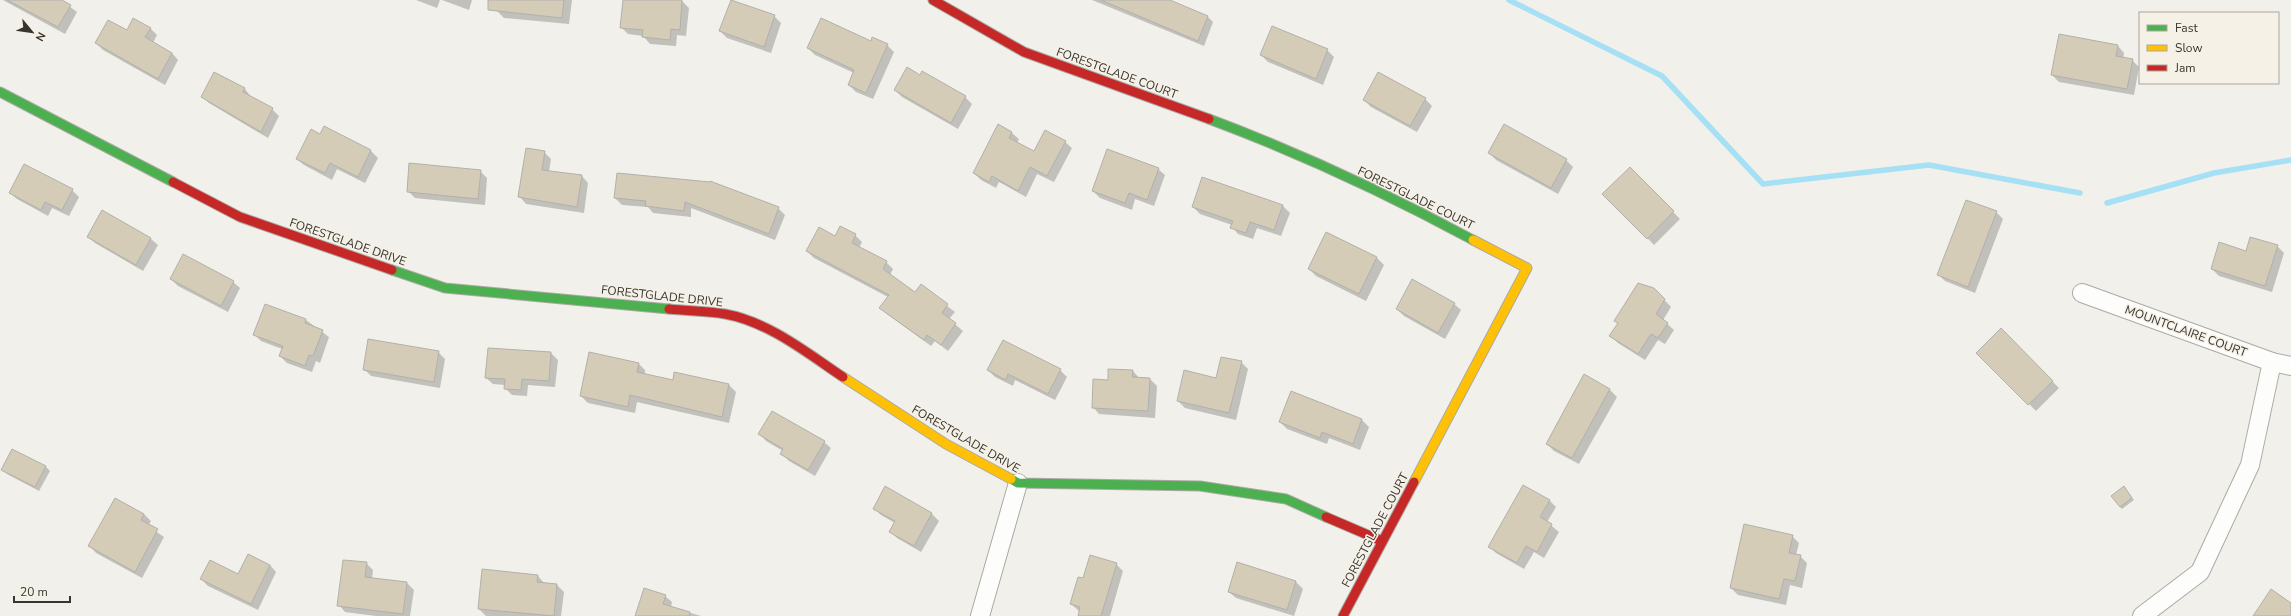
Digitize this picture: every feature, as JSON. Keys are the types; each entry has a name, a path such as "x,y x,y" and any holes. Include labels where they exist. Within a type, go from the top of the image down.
{"street":[{"name":"FORESTGLADE COURT","path":"933,0 1024,52 1254,136 1400,201 1526,268 1343,616"},
{"name":"FORESTGLADE DRIVE","path":"0,92 240,217 445,288 725,314 752,322 777,334 946,444 1018,483 1200,486 1286,499 1382,541"},
{"name":"MOUNTCLAIRE COURT","path":"2082,293 2272,362 2291,366"},
{"path":"2142,616 2200,572 2250,464 2272,362"},
{"path":"980,616 1018,483"}],"building":[{"path":"7,0 62,0 71,5 58,27"},
{"path":"488,0 564,0 562,18 488,10"},
{"path":"623,0 682,0 680,30 671,29 670,40 642,37 643,30 620,28"},
{"path":"731,0 775,15 764,47 719,31"},
{"path":"1101,0 1170,0 1208,16 1198,41"},
{"path":"133,18 151,28 145,37 172,53 158,79 95,43 108,20 127,30"},
{"path":"821,18 871,41 872,37 888,44 866,93 848,85 854,70 807,48"},
{"path":"1272,26 1328,49 1316,79 1260,55"},
{"path":"2059,34 2118,45 2116,56 2133,59 2127,89 2051,75"},
{"path":"907,67 920,75 922,71 966,96 951,123 894,90"},
{"path":"214,72 245,88 243,92 273,108 261,132 201,97"},
{"path":"1378,72 1426,98 1410,126 1363,100"},
{"path":"998,124 1012,132 1009,138 1034,151 1045,130 1066,141 1047,176 1030,167 1018,191 992,176 989,182 973,173"},
{"path":"1504,124 1567,159 1551,188 1488,153"},
{"path":"324,126 371,150 358,177 330,163 325,173 296,159 311,129 320,134"},
{"path":"526,148 545,151 542,170 582,175 577,207 518,197"},
{"path":"1107,149 1159,168 1147,200 1129,193 1125,203 1092,191"},
{"path":"409,163 481,170 478,199 407,192"},
{"path":"24,164 73,189 62,210 45,202 41,210 9,193"},
{"path":"1630,167 1674,211 1647,239 1602,194"},
{"path":"617,173 710,181 779,207 769,234 685,202 684,211 645,206 646,201 614,198"},
{"path":"1202,177 1283,205 1274,230 1250,222 1246,233 1230,228 1233,221 1192,207"},
{"path":"1966,200 1997,211 1968,287 1937,275"},
{"path":"102,210 151,238 136,265 87,237"},
{"path":"840,226 856,234 852,243 887,261 883,269 915,292 921,284 948,304 942,313 956,323 941,345 927,335 924,340 879,308 889,295 806,251 819,227 835,236"},
{"path":"1326,232 1377,257 1359,294 1308,269"},
{"path":"2250,237 2278,245 2265,286 2211,269 2219,242 2246,251"},
{"path":"183,254 234,281 221,306 170,279"},
{"path":"1412,279 1455,303 1438,333 1396,309"},
{"path":"1638,283 1654,288 1665,299 1656,314 1668,323 1658,338 1651,334 1638,354 1609,336 1618,323 1614,321"},
{"path":"265,304 306,319 305,323 323,330 313,356 309,355 305,366 279,356 283,346 253,335"},
{"path":"2001,328 2053,381 2028,405 1976,353"},
{"path":"368,339 439,351 434,382 363,370"},
{"path":"1003,340 1061,369 1048,394 1008,374 1006,380 987,370"},
{"path":"488,348 551,352 549,381 522,379 521,390 504,389 505,379 485,378"},
{"path":"589,352 639,363 637,372 673,380 674,372 729,384 722,417 630,395 628,407 580,396"},
{"path":"1221,357 1242,361 1229,413 1177,401 1184,370 1216,378"},
{"path":"1108,369 1133,370 1132,377 1150,378 1148,411 1092,408 1093,379 1108,380"},
{"path":"1584,374 1610,389 1572,458 1546,444"},
{"path":"1291,391 1362,419 1353,444 1322,432 1320,438 1279,422"},
{"path":"772,411 825,441 808,470 780,454 783,449 758,434"},
{"path":"12,449 46,466 35,487 1,470"},
{"path":"1523,485 1550,500 1540,517 1552,524 1537,552 1526,546 1517,563 1488,547"},
{"path":"885,486 932,513 914,546 889,532 895,521 873,509"},
{"path":"2124,486 2132,498 2120,507 2111,496"},
{"path":"115,498 144,514 141,520 158,529 135,572 88,546"},
{"path":"1744,524 1793,535 1789,553 1801,555 1795,581 1784,579 1779,599 1730,588"},
{"path":"248,554 270,565 251,604 200,579 210,560 238,574"},
{"path":"1090,555 1117,563 1101,616 1078,616 1080,607 1070,604 1078,577 1083,578"},
{"path":"343,560 367,562 365,577 407,582 403,614 337,606"},
{"path":"1237,562 1296,581 1287,610 1228,592"},
{"path":"482,569 538,575 537,582 557,584 554,616 478,609"},
{"path":"644,588 666,595 663,604 690,612 689,616 635,616"},
{"path":"2271,589 2291,603 2291,616 2253,616"}],"waterway":[{"path":"1509,0 1662,76 1763,184 1929,165 2080,193"},
{"path":"2107,203 2214,173 2291,160"}],"traffic: fast":[{"path":"0,92 173,182"},
{"path":"1209,119 1310,160 1376,190 1473,240"},
{"path":"392,270 445,288 669,309"},
{"path":"1011,479 1018,483 1200,486 1286,499 1326,517"}],"traffic: slow":[{"path":"1414,482 1527,268 1473,240"},
{"path":"843,377 946,444 1011,479"}],"traffic: jam":[{"path":"933,0 1024,52 1209,119"},
{"path":"173,182 240,217 392,270"},
{"path":"669,309 725,314 757,324 787,340 843,377"},
{"path":"1343,616 1414,482"},
{"path":"1326,517 1382,541"}]}
